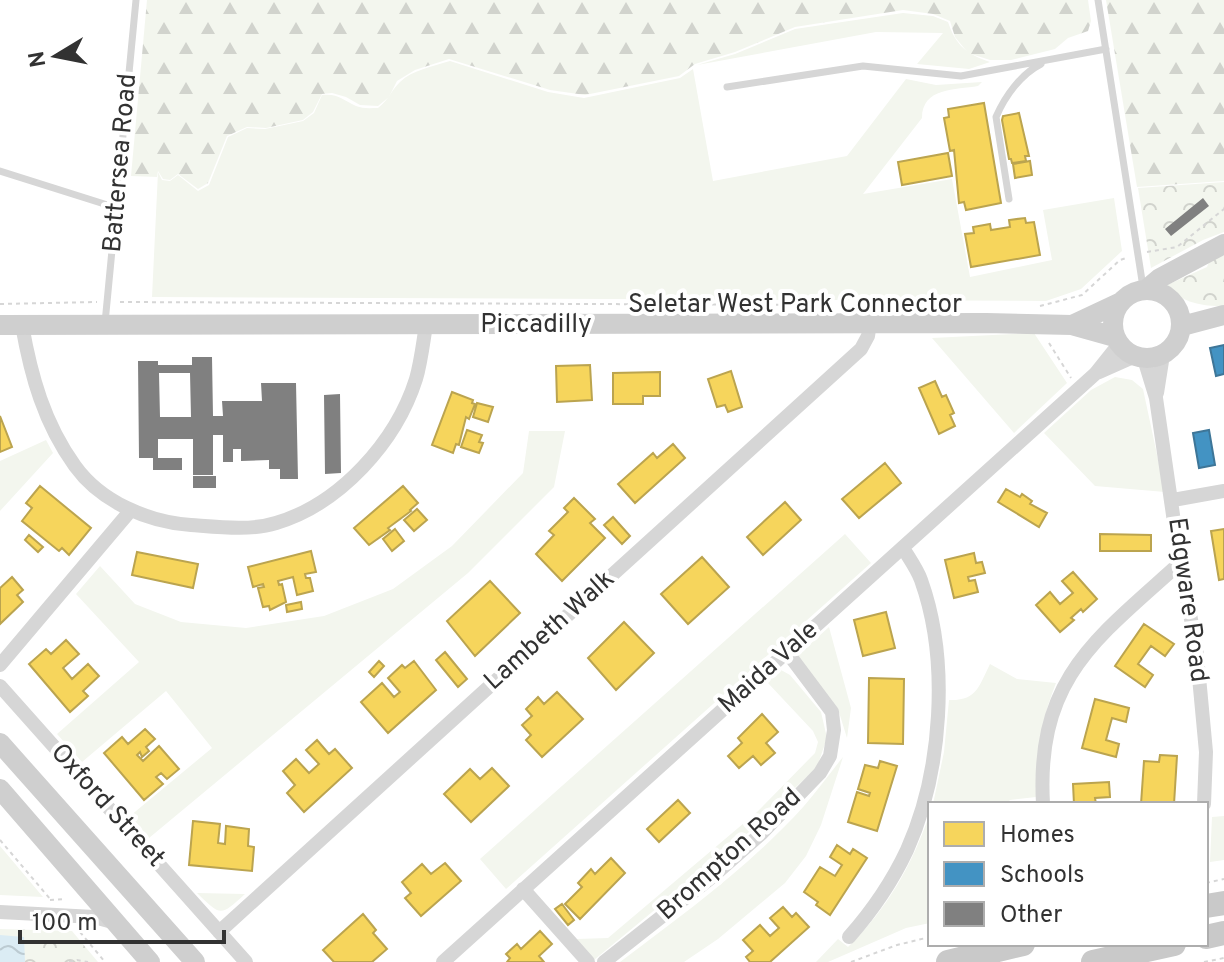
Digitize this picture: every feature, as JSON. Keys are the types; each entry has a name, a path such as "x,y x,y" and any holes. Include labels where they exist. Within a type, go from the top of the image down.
{"main road":[{"path":"948,962 1013,946"},
{"path":"1093,962 1165,946"}],"street":[{"path":"1145,289 1168,296 1180,315 1182,326 1176,343 1135,350 1113,319 1127,296 1224,244"},
{"name":"Piccadilly","path":"1072,325 1121,302"},
{"name":"Piccadilly","path":"0,325 870,323 1034,315 1072,325 1135,350"},
{"path":"1182,326 1224,315"},
{"name":"Lambeth Walk","path":"219,932 861,349 870,323"},
{"path":"22,325 30,371 47,420 76,468 103,493 131,510 167,524 225,527 275,524 316,506 356,476 383,444 416,380 426,325"},
{"name":"Maida Vale","path":"443,962 1078,389 1095,374 1135,350"},
{"name":"Edgware Road","path":"1135,350 1156,398 1180,563 1196,645 1206,752 1204,802"},
{"path":"1173,500 1224,491"},
{"path":"0,665 131,510"},
{"path":"849,937 884,892 907,850 922,808 933,757 939,707 931,615 920,577 903,548"},
{"path":"1043,802 1051,714 1065,681 1096,639 1180,563"},
{"name":"Brompton Road","path":"604,962 712,877 762,833 820,773 830,756 834,730 832,712 787,652"},
{"name":"Oxford Street","path":"0,686 246,962"},
{"path":"0,743 195,962"},
{"path":"0,789 150,962"},
{"path":"523,889 588,962"},
{"path":"0,912 94,917 116,923"}],"lane":[{"name":"Battersea Road","path":"105,326 136,0"},
{"path":"1098,0 1145,289"},
{"path":"727,87 863,66 961,76 1106,49"},
{"path":"1009,199 996,117 1031,69 1051,59"},
{"path":"0,171 117,208"}],"path":[{"path":"1078,389 1034,315 1047,306 1082,295 1120,260 1177,247 1224,209"},
{"name":"Seletar West Park Connector","path":"0,304 108,301 826,305"},
{"path":"851,962 928,937"},
{"path":"1204,962 1224,958"},
{"path":"69,962 88,962"}],"green space":[{"path":"147,0 1088,0 1091,21 1088,31 1068,38 1055,49 1011,60 990,60 968,53 955,37 950,21 933,14 903,10 795,27 735,52 695,64 679,76 585,95 550,90 449,59 415,70 397,81 389,97 378,106 360,105 332,93 322,94 313,112 303,120 266,128 247,127 227,136 208,183 198,189 178,174 170,180 163,179 158,171 157,177 131,176"},
{"path":"1106,0 1224,0 1224,181 1137,187"},
{"path":"903,13 933,16 948,22 963,48 990,62 969,69 917,64 943,33 876,32 697,65 735,54 795,29"},
{"path":"450,61 548,92 584,98 680,78 693,69 713,181 847,156 906,79 936,85 982,82 978,86 942,92 928,100 922,118 863,194 952,179 970,277 1052,260 1043,210 1114,198 1122,251 1081,289 1046,301 152,297 158,172 162,180 170,181 178,175 198,191 209,185 228,137 247,128 265,129 303,121 314,113 322,95 336,96 359,107 378,108 411,74"},
{"path":"1224,182 1224,232 1151,268 1138,188"},
{"path":"1224,255 1224,306 1192,302 1178,296 1167,285 1207,267 1209,262"},
{"path":"1034,333 1067,383 1014,433 932,338"},
{"path":"1115,377 1132,380 1143,389 1165,492 1095,486 1044,433 1091,390"},
{"path":"529,431 565,431 554,487 468,573 149,838 130,816 212,748 166,691 82,762 57,734 139,662 76,594 100,566 135,604 181,622 246,628 324,616 393,589 452,546 523,473"},
{"path":"46,440 53,453 0,511 0,461"},
{"path":"845,534 871,563 506,889 480,859"},
{"path":"829,627 851,708 847,738 838,709 797,656"},
{"path":"990,664 1017,679 1056,683 1040,739 1036,797 1008,802 933,802 944,752 949,700 966,698 980,685"},
{"path":"781,670 790,675 821,712 827,738 817,767 749,832 594,960 576,939 608,938 757,812 815,753 818,742 813,731 767,682"},
{"path":"843,757 821,825 806,856 785,883 718,939 684,962 620,962 762,849 804,806"},
{"path":"1224,816 1224,860 1210,862 1212,817"},
{"path":"928,818 928,923 906,928 828,962 816,962 838,939 848,947 862,932 887,901 915,850"},
{"path":"0,846 43,897 0,895"},
{"path":"197,893 245,894 221,911"},
{"path":"0,929 72,931 98,962 0,962"}],"water":[{"path":"0,935 24,937 25,962 0,962"}],"building: Homes":[{"path":"984,103 1001,203 966,210 964,202 959,203 954,150 950,151 944,118 949,117 948,109"},
{"path":"1019,113 1029,156 1025,156 1026,161 1012,163 1002,120 1003,116"},
{"path":"948,153 952,176 902,185 898,162"},
{"path":"1030,161 1032,175 1015,178 1013,164"},
{"path":"1025,218 1026,223 1034,222 1040,255 971,267 965,234 974,233 973,227 990,224 991,230 1010,227 1009,220"},
{"path":"590,365 592,400 557,402 556,366"},
{"path":"731,371 742,407 728,412 725,405 717,407 708,379"},
{"path":"660,372 660,396 643,396 643,404 613,404 613,373"},
{"path":"935,381 954,413 950,415 955,426 939,434 919,388"},
{"path":"452,392 473,400 475,404 469,419 466,417 459,445 456,444 453,453 432,445"},
{"path":"477,403 493,407 488,422 473,417"},
{"path":"0,416 12,447 0,452"},
{"path":"467,430 482,435 479,453 461,447"},
{"path":"673,444 685,458 635,503 618,484 653,453 657,458"},
{"path":"885,463 901,483 859,518 842,499"},
{"path":"40,486 91,528 69,555 62,548 59,551 22,521 32,508 26,503"},
{"path":"403,486 418,503 369,545 354,528"},
{"path":"1006,489 1020,497 1022,494 1032,501 1030,504 1047,513 1039,527 998,502"},
{"path":"574,498 595,519 590,523 605,538 562,581 536,554 554,535 549,531 568,512 564,508"},
{"path":"785,502 801,520 763,555 747,537"},
{"path":"417,509 427,520 414,531 404,520"},
{"path":"613,517 630,536 622,544 604,525"},
{"path":"395,529 404,541 392,551 383,539"},
{"path":"1224,529 1224,579 1219,580 1211,531"},
{"path":"1100,534 1151,535 1151,551 1100,551"},
{"path":"29,535 43,547 38,552 25,540"},
{"path":"311,551 316,572 305,574 306,578 310,578 313,591 297,595 293,577 278,581 279,585 282,584 286,602 270,610 269,606 263,607 258,588 264,587 263,584 253,587 248,567"},
{"path":"137,552 198,564 193,588 132,575"},
{"path":"974,553 976,563 982,562 985,573 968,577 969,581 975,580 978,592 954,598 945,560"},
{"path":"702,557 729,587 688,624 661,594"},
{"path":"1073,572 1097,599 1083,612 1081,609 1060,632 1036,605 1050,592 1060,604 1073,593 1062,581"},
{"path":"12,577 23,590 17,595 23,602 0,624 0,588"},
{"path":"490,581 520,613 475,656 447,621"},
{"path":"301,602 302,609 287,612 286,605"},
{"path":"886,612 895,648 863,656 854,620"},
{"path":"624,622 654,653 616,690 588,658"},
{"path":"1144,624 1174,644 1165,656 1151,646 1138,664 1153,675 1145,687 1115,666"},
{"path":"66,640 79,654 63,668 72,679 88,664 99,676 83,691 88,696 70,712 29,664 46,649 51,654"},
{"path":"445,652 467,679 458,687 436,660"},
{"path":"379,661 384,666 374,677 369,672"},
{"path":"414,661 436,690 388,733 361,702 382,683 394,697 400,692 388,678 402,665 405,668"},
{"path":"869,678 904,679 903,744 868,743"},
{"path":"557,692 583,719 542,757 526,740 531,735 522,725 532,716 526,709 538,697 544,704"},
{"path":"1095,699 1129,708 1126,722 1112,718 1106,740 1119,744 1116,757 1082,748"},
{"path":"762,714 778,732 766,743 775,753 761,765 753,756 739,768 728,756 742,743 738,738"},
{"path":"145,729 155,739 146,747 149,751 142,757 140,752 137,755 143,761 159,746 179,769 167,779 161,773 156,777 163,784 144,800 104,753 122,737 128,744"},
{"path":"317,740 329,754 335,749 352,768 304,812 287,793 295,785 283,771 296,759 309,773 319,764 306,750"},
{"path":"1160,755 1177,756 1174,802 1141,802 1144,761 1159,762"},
{"path":"880,761 897,766 877,831 848,822 857,792 869,796 870,793 858,789 865,765 878,768"},
{"path":"492,768 509,786 471,822 444,794 470,769 480,779"},
{"path":"1109,782 1110,797 1095,798 1096,802 1074,802 1073,784"},
{"path":"678,800 690,813 659,842 647,829"},
{"path":"193,821 220,824 218,843 225,844 226,826 249,829 248,846 254,847 252,871 189,865"},
{"path":"837,845 850,854 853,849 867,858 830,915 804,892 820,867 835,876 842,865 830,857"},
{"path":"611,858 625,873 580,919 565,904 582,887 578,883 591,869 595,874"},
{"path":"445,863 461,881 421,916 405,898 411,893 402,882 422,864 431,874"},
{"path":"562,904 574,920 568,925 555,909"},
{"path":"783,907 792,917 796,913 809,927 770,962 750,962 746,957 753,951 743,940 760,925 770,936 779,928 770,918"},
{"path":"363,914 376,930 373,933 387,949 372,962 334,962 323,950"},
{"path":"540,931 552,944 539,956 544,962 507,962 510,958 506,954 517,944 521,949"}],"building: Schools":[{"path":"1224,345 1224,374 1216,376 1210,348"},
{"path":"1209,430 1215,465 1199,468 1193,433"}],"building: Other":[{"path":"1203,198 1209,206 1171,236 1165,229"},
{"path":"192,357 212,357 213,416 223,416 222,401 262,401 261,383 296,383 298,479 280,479 280,469 269,469 269,460 241,461 241,449 233,449 233,462 223,462 223,435 213,435 213,475 193,475 193,439 158,439 158,458 182,458 182,470 153,470 153,458 139,458 138,361 158,361 158,365 192,365","holes":["159,373 190,373 191,417 160,417"]},
{"path":"340,394 341,473 325,474 324,395"},
{"path":"193,476 216,476 216,488 193,488"}]}
